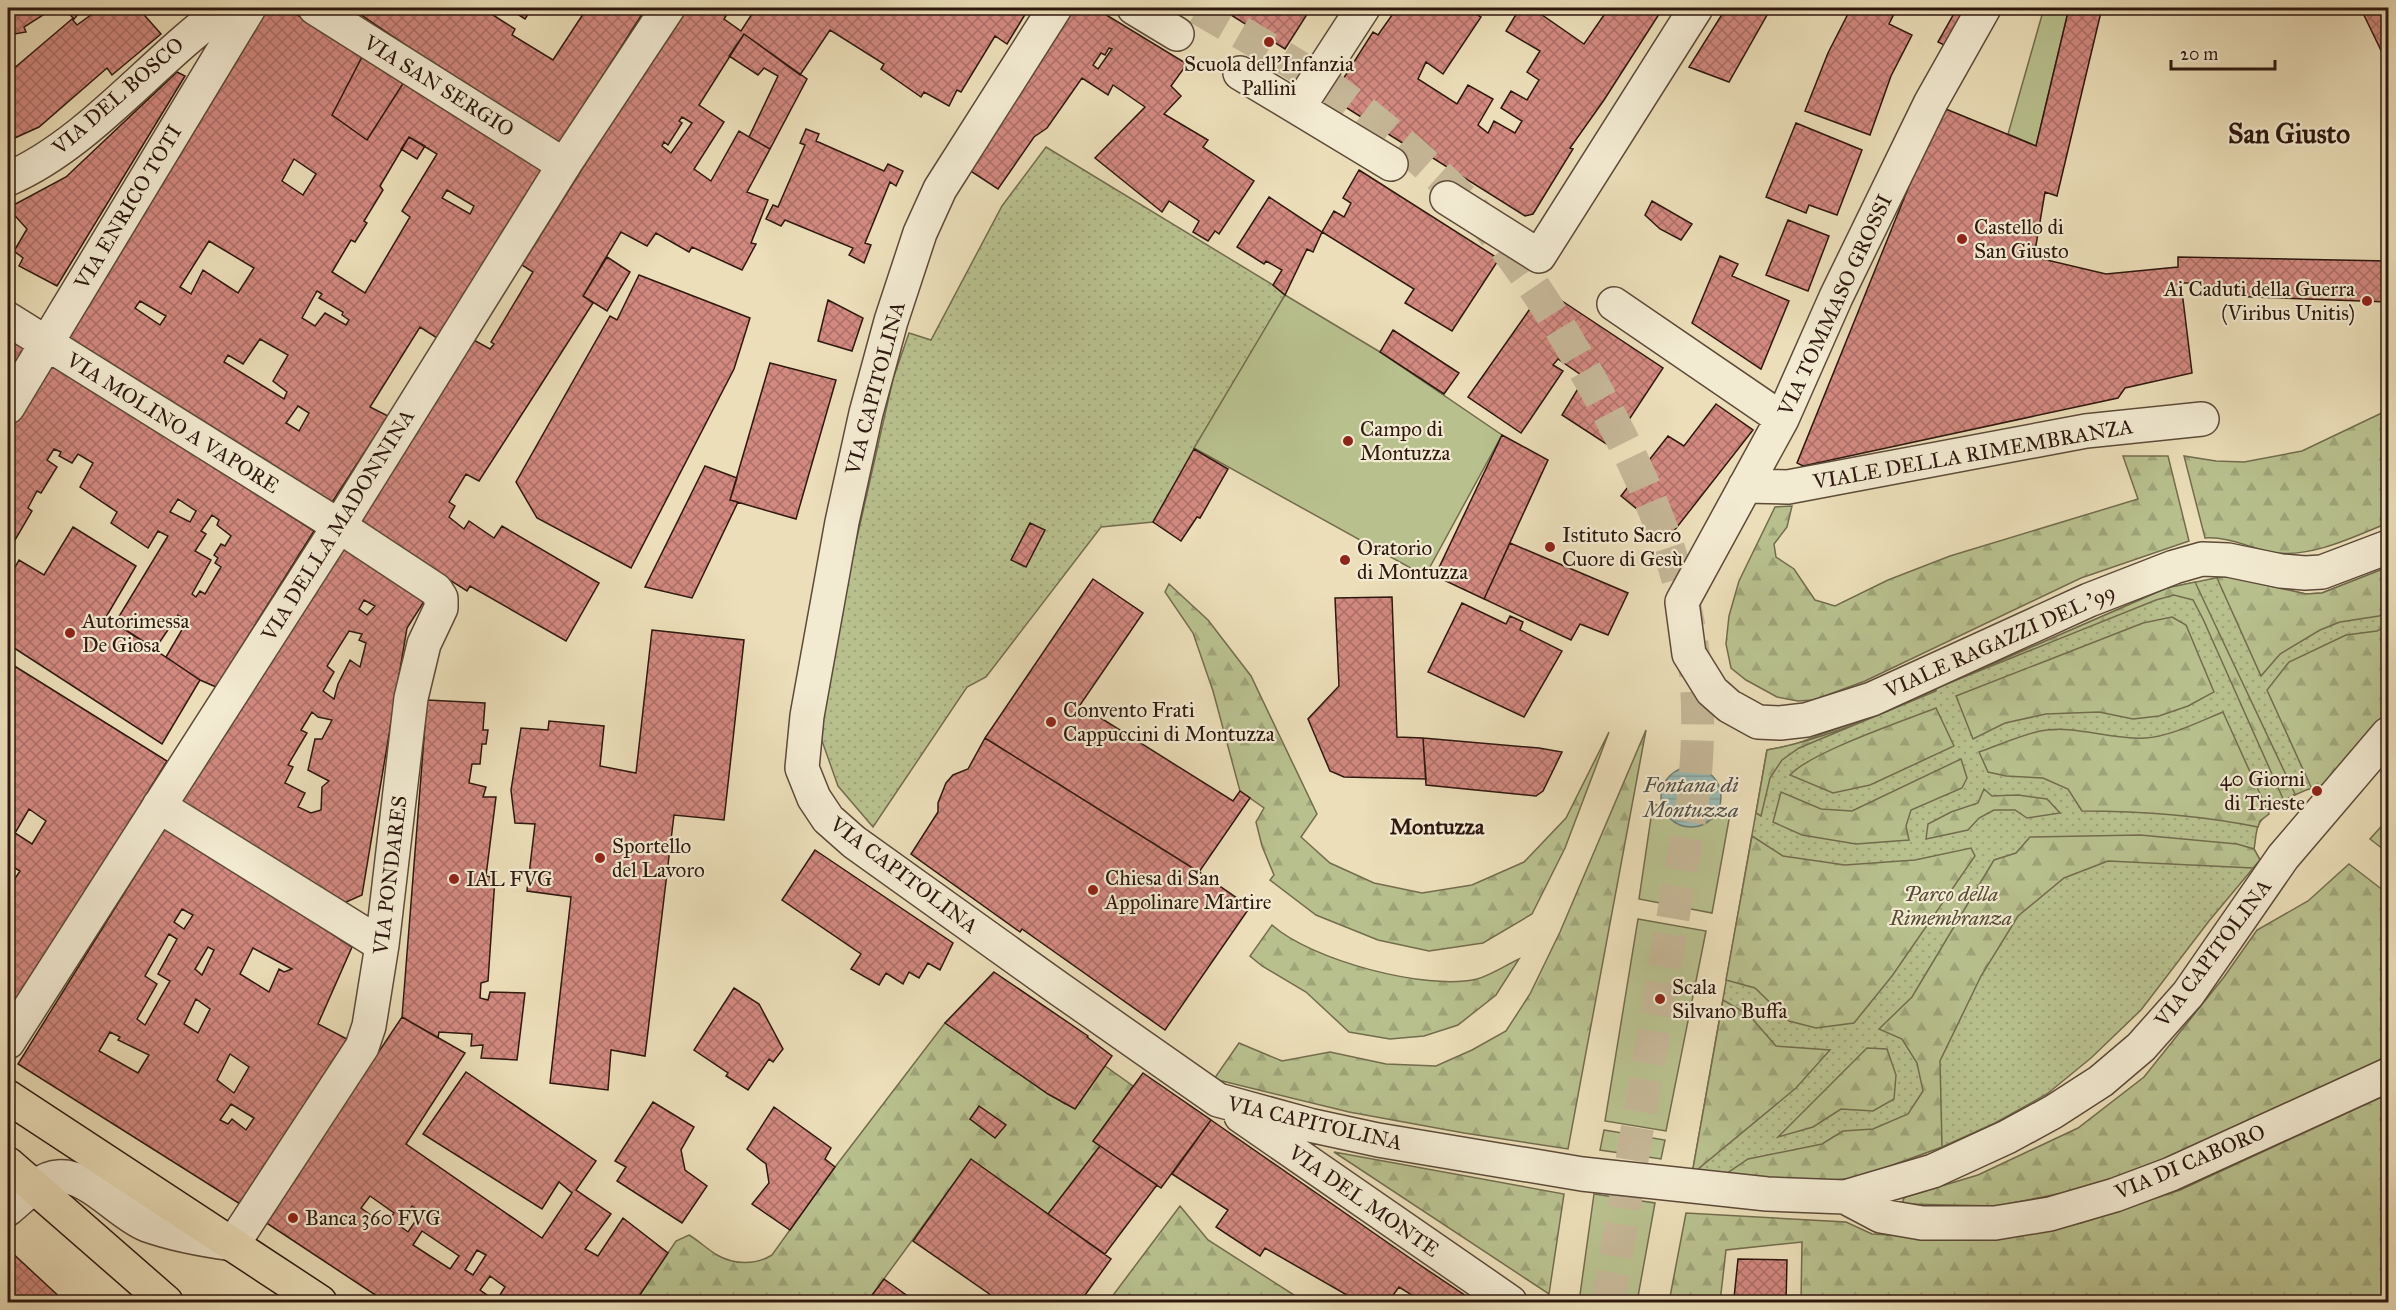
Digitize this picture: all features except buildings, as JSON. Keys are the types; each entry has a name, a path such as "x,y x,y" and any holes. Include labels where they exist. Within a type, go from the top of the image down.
{"main road":[{"path":"8,1097 320,1302"},
{"path":"8,1164 166,1302"}],"street":[{"name":"VIA DEL BOSCO","path":"8,179 54,153 89,126 187,18 226,8"},
{"name":"VIA ENRICO TOTI","path":"8,407 249,8"},
{"name":"VIA SAN SERGIO","path":"315,8 564,165"},
{"name":"VIA DELLA MADONNINA","path":"8,1042 339,526 564,165 668,8"},
{"name":"VIA CAPITOLINA","path":"1055,8 940,189 920,233 891,321 866,413 838,545 807,716 802,768 814,798 828,819 854,842 1218,1100 1309,1125 1377,1140 1582,1174 1767,1194 1845,1197 1933,1171 2007,1137 2053,1112 2101,1081 2141,1047 2188,994 2283,857 2388,734"},
{"path":"1134,8 1178,34"},
{"path":"1298,108 1363,8"},
{"path":"1448,198 1539,256 1696,8"},
{"name":"VIA TOMMASO GROSSI","path":"1682,602 1782,419 1836,297 1932,102 1984,8"},
{"path":"1240,73 1391,164"},
{"path":"1614,304 1782,419"},
{"name":"VIA MOLINO A VAPORE","path":"8,319 339,526"},
{"name":"VIALE DELLA RIMEMBRANZA","path":"1745,486 1788,487 2086,431 2202,419"},
{"name":"VIA PONDARES","path":"233,1244 362,1047 369,1026 382,945 411,698 424,644 441,608 441,598 436,590 339,526"},
{"name":"VIALE RAGAZZI DEL '99","path":"1682,602 1689,654 1712,692 1729,706 1758,722 1780,723 1806,720 1872,699 2089,600 2174,567 2202,559 2228,560 2281,571 2322,572 2388,547"},
{"path":"159,806 382,945"},
{"name":"VIA DI CABORO","path":"1845,1197 1881,1216 1922,1223 1995,1223 2050,1214 2115,1195 2171,1174 2388,1075"},
{"name":"VIA DEL MONTE","path":"1218,1100 1510,1302"},
{"path":"8,1209 35,1187 57,1177 77,1179 145,1224 190,1238 233,1244"}],"green space":[{"path":"2044,8 2069,8 2036,146 2008,134"},
{"path":"1046,147 1273,285 1285,295 1153,522 1101,527 986,677 967,687 873,827 838,786 821,738 831,652 893,379 909,333 931,340 1002,206"},
{"name":"Campo di Montuzza","path":"1285,295 1380,352 1502,435 1425,576 1194,448"},
{"path":"2388,410 2388,523 2320,549 2305,552 2277,553 2223,539 2205,538 2184,456 2244,462 2302,451"},
{"path":"2123,456 2168,456 2189,541 2081,578 1865,681 1814,700 1798,701 1777,697 1746,680 1731,668 1726,644 1729,616 1739,581 1775,507 1792,506 1787,527 1774,544 1776,557 1794,569 1815,600 1835,606 1888,580 1950,556 2138,499"},
{"name":"Parco della Rimembranza","path":"2388,567 2388,711 2324,785 2289,798 2265,815 2257,828 2254,849 2260,860 2209,921 2141,1010 2091,1058 2047,1094 1995,1123 1942,1147 1857,1178 1692,1174 1767,750 1793,745 1887,710 2167,588 2225,576 2306,594 2322,593"},
{"path":"2388,567 2388,609 2379,616 2340,622 2320,630 2280,654 2261,676 2217,578 2225,576 2306,594 2322,593"},
{"path":"2195,582 2295,794 2284,801 2193,600 2174,595 2156,600 1949,683 2167,588"},
{"path":"1169,584 1208,620 1251,676 1317,814 1301,837 1330,863 1374,883 1422,893 1472,885 1524,862 1566,818 1609,732 1565,848 1532,914 1483,943 1429,951 1378,940 1316,915 1270,880 1274,875 1262,846 1256,822 1264,808 1240,791 1213,691 1193,633 1165,592"},
{"path":"2172,617 2186,625 2214,692 2188,706 2159,716 2133,719 2099,712 2046,714 2005,723 1973,739 1956,696 2143,623"},
{"path":"2388,625 2388,711 2324,785 2311,787 2267,690 2289,662 2346,635 2377,631"},
{"path":"1936,689 1936,691 1799,748 1782,760 1770,778 1761,816 1756,813 1767,750 1832,733"},
{"path":"1936,708 1954,746 1870,785 1833,793 1790,775 1801,766 1837,747"},
{"path":"2223,712 2269,814 2260,821 2258,827 2170,814 2082,811 2068,789 2043,778 2006,776 1988,772 1979,752 2024,735 2053,729 2119,737 2154,737 2185,728"},
{"path":"1646,730 1568,1149 1349,1112 1214,1079 1239,1043 1282,1061 1330,1052 1386,1064 1436,1066 1506,1031 1530,994 1560,932"},
{"path":"1961,759 1967,778 1962,788 1911,810 1906,826 1909,840 1856,844 1802,835 1773,822 1781,792 1821,809 1852,811"},
{"path":"1984,789 1992,796 2018,795 2047,799 2060,813 2027,818 2015,810 1994,810 1979,818 1968,830 1926,839 1928,824 1951,812 1978,803"},
{"path":"1653,804 1712,819 1718,812 1730,814 1712,913 1639,899"},
{"path":"2388,819 2388,853 2370,839"},
{"path":"2140,835 2237,844 2254,849 2260,860 2253,868 2108,861 2064,878 2018,916 1981,976 1940,1061 1942,1147 1857,1178 1808,1182 1723,1176 1748,1159 1822,1144 1843,1131 1873,1129 1908,1114 1923,1091 1917,1063 1902,1039 1879,1029 1912,997 1994,860 2016,853 2030,837"},
{"path":"1752,836 1783,856 1845,865 1915,860 1971,848 1975,856 1892,976 1854,1023 1816,1028 1789,1021 1755,988 1726,980"},
{"path":"2349,864 2388,894 2388,1061 2114,1183 1997,1206 1903,1204 1905,1197 1978,1175 2078,1128 2144,1077 2224,977 2257,930 2308,901"},
{"path":"1638,919 1706,931 1666,1131 1605,1121"},
{"path":"1272,925 1313,950 1341,961 1370,970 1429,981 1455,982 1477,979 1519,959 1496,995 1458,1025 1424,1036 1390,1039 1349,1032 1306,992 1262,966 1250,956"},
{"path":"1723,1000 1749,1015 1776,1046 1830,1050 1796,1088 1692,1174"},
{"path":"945,1023 1065,1104 1105,1066 1133,1086 1093,1141 1100,1146 1048,1214 971,1160 867,1302 635,1302 676,1241 689,1235 717,1255 731,1261 759,1261 772,1255 835,1167"},
{"path":"1867,1048 1887,1049 1896,1075 1894,1099 1873,1111 1841,1109 1813,1127 1778,1137"},
{"path":"2388,1094 2388,1301 2385,1302 1801,1302 1802,1242 1726,1250 1720,1302 1669,1302 1686,1213 1846,1222 1872,1234 1983,1240 2081,1223 2180,1190"},
{"path":"1604,1130 1665,1140 1661,1159 1600,1150"},
{"path":"1334,1152 1564,1194 1549,1294"},
{"path":"1594,1194 1655,1203 1637,1302 1579,1302"},
{"path":"1180,1206 1208,1240 1305,1302 1108,1302"}],"water":[{"name":"Fontana di Montuzza","path":"1685,767 1697,767 1708,772 1716,780 1721,797 1719,809 1708,822 1697,827 1685,827 1674,822 1666,814 1661,803 1661,791 1666,780 1674,772"}],"tunnel":[{"path":"1198,8 1292,62 1353,104 1442,179 1483,221 1536,290 1582,365 1637,470 1667,544 1679,582 1694,660 1698,712 1696,764 1693,799 1608,1302"}],"place":[{"name":"Scuola dell'Infanzia Pallini","path":"1269,42"},
{"name":"Castello di San Giusto","path":"1962,239"},
{"name":"Ai Caduti della Guerra (Viribus Unitis)","path":"2367,301"},
{"name":"Campo di Montuzza","path":"1348,441"},
{"name":"Istituto Sacro Cuore di Gesù","path":"1550,547"},
{"name":"Oratorio di Montuzza","path":"1345,560"},
{"name":"Autorimessa De Giosa","path":"70,633"},
{"name":"Convento Frati Cappuccini di Montuzza","path":"1051,722"},
{"name":"40 Giorni di Trieste","path":"2317,791"},
{"name":"Sportello del Lavoro","path":"600,858"},
{"name":"IAL FVG","path":"454,879"},
{"name":"Chiesa di San Appolinare Martire","path":"1093,890"},
{"name":"Scala Silvano Buffa","path":"1660,999"},
{"name":"Banca 360 FVG","path":"293,1218"}],"district":[{"name":"San Giusto","path":"2289,134"},
{"name":"Montuzza","path":"1437,826"}]}
